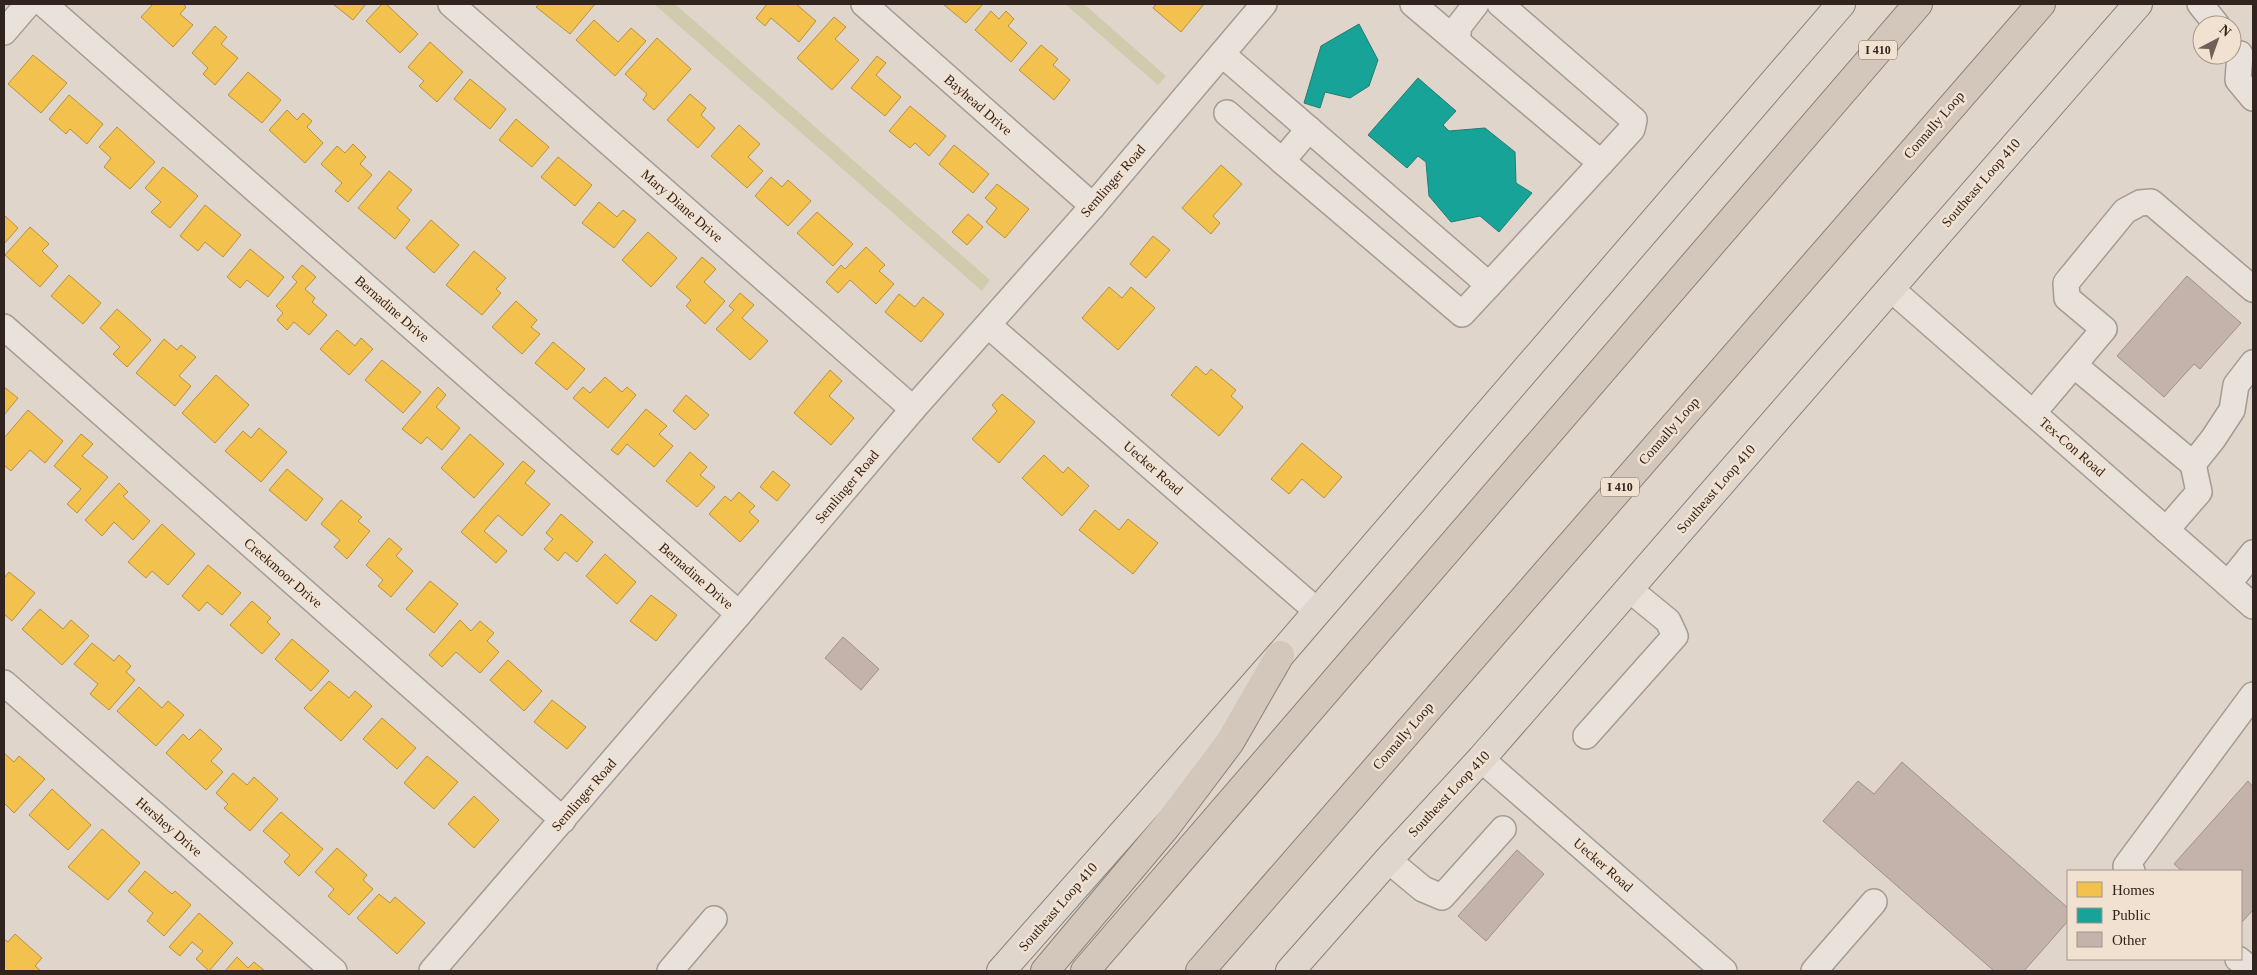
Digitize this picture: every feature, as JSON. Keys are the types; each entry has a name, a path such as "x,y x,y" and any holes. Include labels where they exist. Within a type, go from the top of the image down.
{"highway":[{"name":"I 410","path":"1085,971 1918,4"},
{"name":"Connally Loop","path":"1200,971 2040,4"},
{"path":"1045,971 1166,826 1230,742 1280,655"}],"main road":[{"name":"Southeast Loop 410","path":"1001,971 1280,655 1841,4"},
{"name":"Southeast Loop 410","path":"1290,971 1481,759 2138,4"}],"street":[{"path":"4,32 28,4"},
{"name":"Bernadine Drive","path":"44,4 740,614"},
{"name":"Mary Diane Drive","path":"451,4 913,409"},
{"name":"Bayhead Drive","path":"864,4 1093,206"},
{"name":"Semlinger Road","path":"432,971 740,614 913,409 1093,206 1264,4"},
{"path":"1413,4 1601,163"},
{"path":"1456,41 1459,26 1476,4"},
{"path":"1227,113 1462,314 1632,129 1634,120 1500,4"},
{"path":"2200,4 2209,15"},
{"path":"1222,54 1489,285"},
{"path":"2240,65 2238,80 2253,98"},
{"path":"1282,161 1309,129"},
{"path":"2033,413 2104,329 2066,298 2066,283 2125,211 2140,203 2151,202 2253,289"},
{"name":"Tex-Con Road","path":"1890,288 2253,606"},
{"name":"Uecker Road","path":"988,325 1317,611"},
{"name":"Creekmoor Drive","path":"4,327 563,820"},
{"path":"2193,464 2213,439 2232,410 2236,385 2253,363"},
{"path":"2074,365 2193,464 2199,492 2166,530"},
{"path":"2228,584 2253,553"},
{"path":"1586,736 1675,636 1668,621 1629,589"},
{"name":"Hershey Drive","path":"4,683 334,971"},
{"path":"2131,870 2126,866 2253,695"},
{"name":"Uecker Road","path":"1481,759 1724,971"},
{"path":"1388,860 1424,889 1442,897 1503,829"},
{"path":"1814,971 1874,902"},
{"path":"670,971 714,919"},
{"path":"2239,960 2253,971"}],"shaded area":[{"path":"654,4 675,4 990,280 982,291"},
{"path":"1065,4 1084,4 1166,76 1158,85"}],"building: Homes":[{"path":"153,4 183,4 186,7 180,14 193,25 173,47 141,17"},
{"path":"333,4 366,4 353,20"},
{"path":"382,4 386,4 418,34 400,53 366,21"},
{"path":"539,4 595,4 570,34 536,7"},
{"path":"767,4 796,4 816,21 799,42 771,18 765,26 756,18"},
{"path":"943,4 983,4 966,23"},
{"path":"1156,4 1204,4 1181,32 1153,8"},
{"path":"991,11 999,19 1006,11 1014,19 1008,26 1027,43 1011,62 975,30"},
{"path":"834,17 846,27 835,39 859,60 832,90 797,58"},
{"path":"594,20 618,42 631,28 646,41 615,76 576,40"},
{"path":"215,26 227,37 221,44 238,58 215,85 203,74 208,68 192,53"},
{"path":"657,38 691,69 654,110 643,100 647,94 625,74"},
{"path":"430,42 463,72 437,102 419,86 424,81 408,67"},
{"path":"1041,45 1058,59 1053,65 1070,80 1054,100 1019,70"},
{"path":"33,55 67,83 41,113 8,84"},
{"path":"877,56 886,63 876,75 901,97 885,116 851,88"},
{"path":"248,72 281,100 262,123 228,95"},
{"path":"470,79 506,109 490,129 454,99"},
{"path":"690,94 706,108 701,115 715,128 698,148 667,120"},
{"path":"69,95 103,124 87,144 70,129 66,134 49,119"},
{"path":"910,106 946,136 929,156 915,143 910,148 889,131"},
{"path":"287,110 297,120 303,113 312,121 307,127 323,143 305,163 269,130"},
{"path":"516,119 549,147 532,167 499,140"},
{"path":"739,125 760,144 748,157 763,171 747,188 711,156"},
{"path":"117,127 155,162 130,189 104,167 111,158 99,147"},
{"path":"353,144 366,157 360,164 372,175 348,202 335,191 342,183 321,164 337,146 345,153"},
{"path":"954,145 989,174 973,193 939,164"},
{"path":"558,157 592,185 575,206 541,177"},
{"path":"1221,165 1242,184 1213,216 1220,223 1211,234 1182,208"},
{"path":"163,167 198,196 170,228 151,212 161,202 145,188"},
{"path":"389,171 412,190 397,208 410,220 395,239 358,208"},
{"path":"771,177 782,187 788,180 811,201 788,226 755,196"},
{"path":"997,184 1029,209 1005,238 986,222 997,208 985,198"},
{"path":"599,202 617,217 623,210 636,220 614,248 582,223"},
{"path":"205,205 241,235 223,257 205,242 198,251 180,236"},
{"path":"817,212 853,244 833,266 797,233"},
{"path":"968,214 983,227 967,245 952,232"},
{"path":"4,215 18,228 4,244"},
{"path":"431,220 459,245 434,273 406,248"},
{"path":"30,227 49,244 42,251 58,266 40,287 5,255"},
{"path":"648,232 677,258 651,287 622,260"},
{"path":"1153,236 1170,250 1146,278 1130,264"},
{"path":"866,247 885,265 879,271 894,284 876,304 850,280 838,293 826,282 841,265 845,269"},
{"path":"250,249 284,277 268,297 247,280 240,288 227,277"},
{"path":"474,251 506,278 496,289 501,293 482,315 446,285"},
{"path":"702,257 716,269 704,282 725,301 705,324 686,306 691,300 676,287"},
{"path":"302,265 316,277 305,289 315,298 312,302 327,315 309,335 294,322 287,330 277,320 283,313 276,306 297,282 292,277"},
{"path":"69,275 101,303 83,324 51,296"},
{"path":"1109,287 1122,298 1131,287 1155,308 1118,350 1082,318"},
{"path":"740,293 754,305 742,318 768,341 750,360 716,329 734,310 729,306"},
{"path":"899,294 915,307 923,297 944,314 921,342 885,312"},
{"path":"516,301 537,320 531,327 540,334 522,354 492,327"},
{"path":"117,309 151,340 127,367 113,354 120,347 100,328"},
{"path":"337,330 355,346 361,338 373,349 349,375 320,349"},
{"path":"164,339 177,350 181,345 196,357 179,376 191,386 175,406 136,373"},
{"path":"553,342 585,369 567,390 535,363"},
{"path":"382,360 421,392 403,413 365,380"},
{"path":"1196,366 1206,375 1211,369 1236,390 1231,396 1243,407 1219,436 1171,395"},
{"path":"830,370 842,381 829,396 854,418 831,445 794,413"},
{"path":"216,375 249,405 215,443 182,413"},
{"path":"605,377 622,392 627,387 636,395 608,428 573,398 583,387 590,393"},
{"path":"4,387 18,398 4,415"},
{"path":"438,387 446,395 436,407 460,428 442,450 427,437 421,444 402,429"},
{"path":"1002,394 1035,422 999,463 972,439 997,411 992,405"},
{"path":"686,395 709,415 695,430 673,411"},
{"path":"646,409 667,426 659,434 673,446 654,467 627,444 618,455 611,450"},
{"path":"28,410 63,441 45,463 30,450 11,471 4,465 4,438"},
{"path":"259,428 287,452 261,482 225,451 243,431 251,438"},
{"path":"81,434 93,444 82,456 108,477 77,513 67,504 81,489 54,466"},
{"path":"470,434 504,464 474,498 441,468"},
{"path":"1302,443 1342,477 1324,498 1302,479 1289,494 1271,479"},
{"path":"690,452 707,467 700,475 715,487 697,507 666,481"},
{"path":"1044,455 1063,473 1068,467 1089,486 1062,516 1022,478"},
{"path":"523,461 535,471 525,483 550,504 522,536 498,515 484,531 507,551 496,563 461,532"},
{"path":"287,469 323,499 306,521 269,490"},
{"path":"773,471 790,485 777,501 760,487"},
{"path":"119,483 128,492 123,496 150,521 133,540 114,522 102,536 85,520"},
{"path":"739,492 755,506 749,512 759,521 740,542 709,514 725,496 731,501"},
{"path":"341,500 362,517 358,521 370,531 347,559 334,547 340,540 321,524"},
{"path":"1095,510 1119,530 1128,519 1158,543 1133,574 1079,530"},
{"path":"561,514 593,542 577,562 565,552 558,561 544,549 553,539 546,533"},
{"path":"162,524 195,554 168,585 152,571 146,578 128,562"},
{"path":"389,538 402,549 396,556 413,571 391,597 378,586 383,580 366,565"},
{"path":"605,554 636,582 617,604 586,576"},
{"path":"208,565 241,593 222,615 207,602 199,611 182,596"},
{"path":"9,572 35,593 12,621 4,614 4,578"},
{"path":"430,581 458,604 434,633 406,609"},
{"path":"651,595 677,615 656,641 630,621"},
{"path":"252,601 271,618 267,622 280,634 262,654 230,625"},
{"path":"40,609 63,629 71,620 89,636 62,665 22,629"},
{"path":"460,620 471,631 480,621 494,633 487,641 499,652 480,673 456,652 442,667 429,655"},
{"path":"292,639 329,671 311,691 275,659"},
{"path":"92,643 114,661 119,655 131,666 126,672 135,680 109,710 90,694 98,684 74,664"},
{"path":"508,660 542,691 524,711 490,680"},
{"path":"329,681 349,698 355,691 372,706 341,741 304,708"},
{"path":"139,687 162,708 168,701 184,715 156,746 117,711"},
{"path":"552,700 586,727 567,749 534,722"},
{"path":"382,718 416,748 397,769 363,739"},
{"path":"200,729 222,749 211,761 223,772 206,790 166,753 183,734 189,740"},
{"path":"4,753 14,762 19,756 45,779 14,813 4,803"},
{"path":"427,756 458,782 434,809 404,783"},
{"path":"233,773 247,785 254,777 278,799 250,831 224,808 228,804 216,793"},
{"path":"52,789 91,825 68,850 29,815"},
{"path":"474,796 499,820 474,848 448,824"},
{"path":"281,812 323,849 299,876 284,862 290,855 263,831"},
{"path":"102,829 140,863 108,900 68,867"},
{"path":"337,848 367,875 363,880 373,889 349,915 328,896 334,889 315,872"},
{"path":"145,871 172,894 175,891 191,905 164,936 147,921 153,913 128,891"},
{"path":"379,894 390,903 395,897 425,923 397,954 357,918"},
{"path":"199,913 233,943 209,971 196,959 203,951 192,942 180,956 169,947"},
{"path":"15,934 42,958 35,966 41,971 4,971 4,939 8,942"},
{"path":"237,957 248,968 254,962 265,971 225,971"}],"building: Public":[{"path":"1359,24 1378,60 1369,86 1350,98 1325,92 1320,108 1304,103 1321,46"},
{"path":"1418,78 1456,111 1443,125 1449,131 1485,128 1515,152 1516,183 1532,193 1499,232 1480,216 1451,222 1429,196 1426,162 1418,156 1407,168 1368,135"}],"building: Other":[{"path":"2187,276 2241,323 2200,369 2194,364 2164,397 2117,356"},
{"path":"843,637 879,669 861,690 825,658"},
{"path":"1902,762 2067,907 2067,922 2024,971 1994,971 1823,821 1858,781 1874,794"},
{"path":"2248,781 2253,787 2253,910 2242,922 2242,870 2181,870 2174,864"},
{"path":"1517,850 1544,874 1486,941 1458,916"}]}
